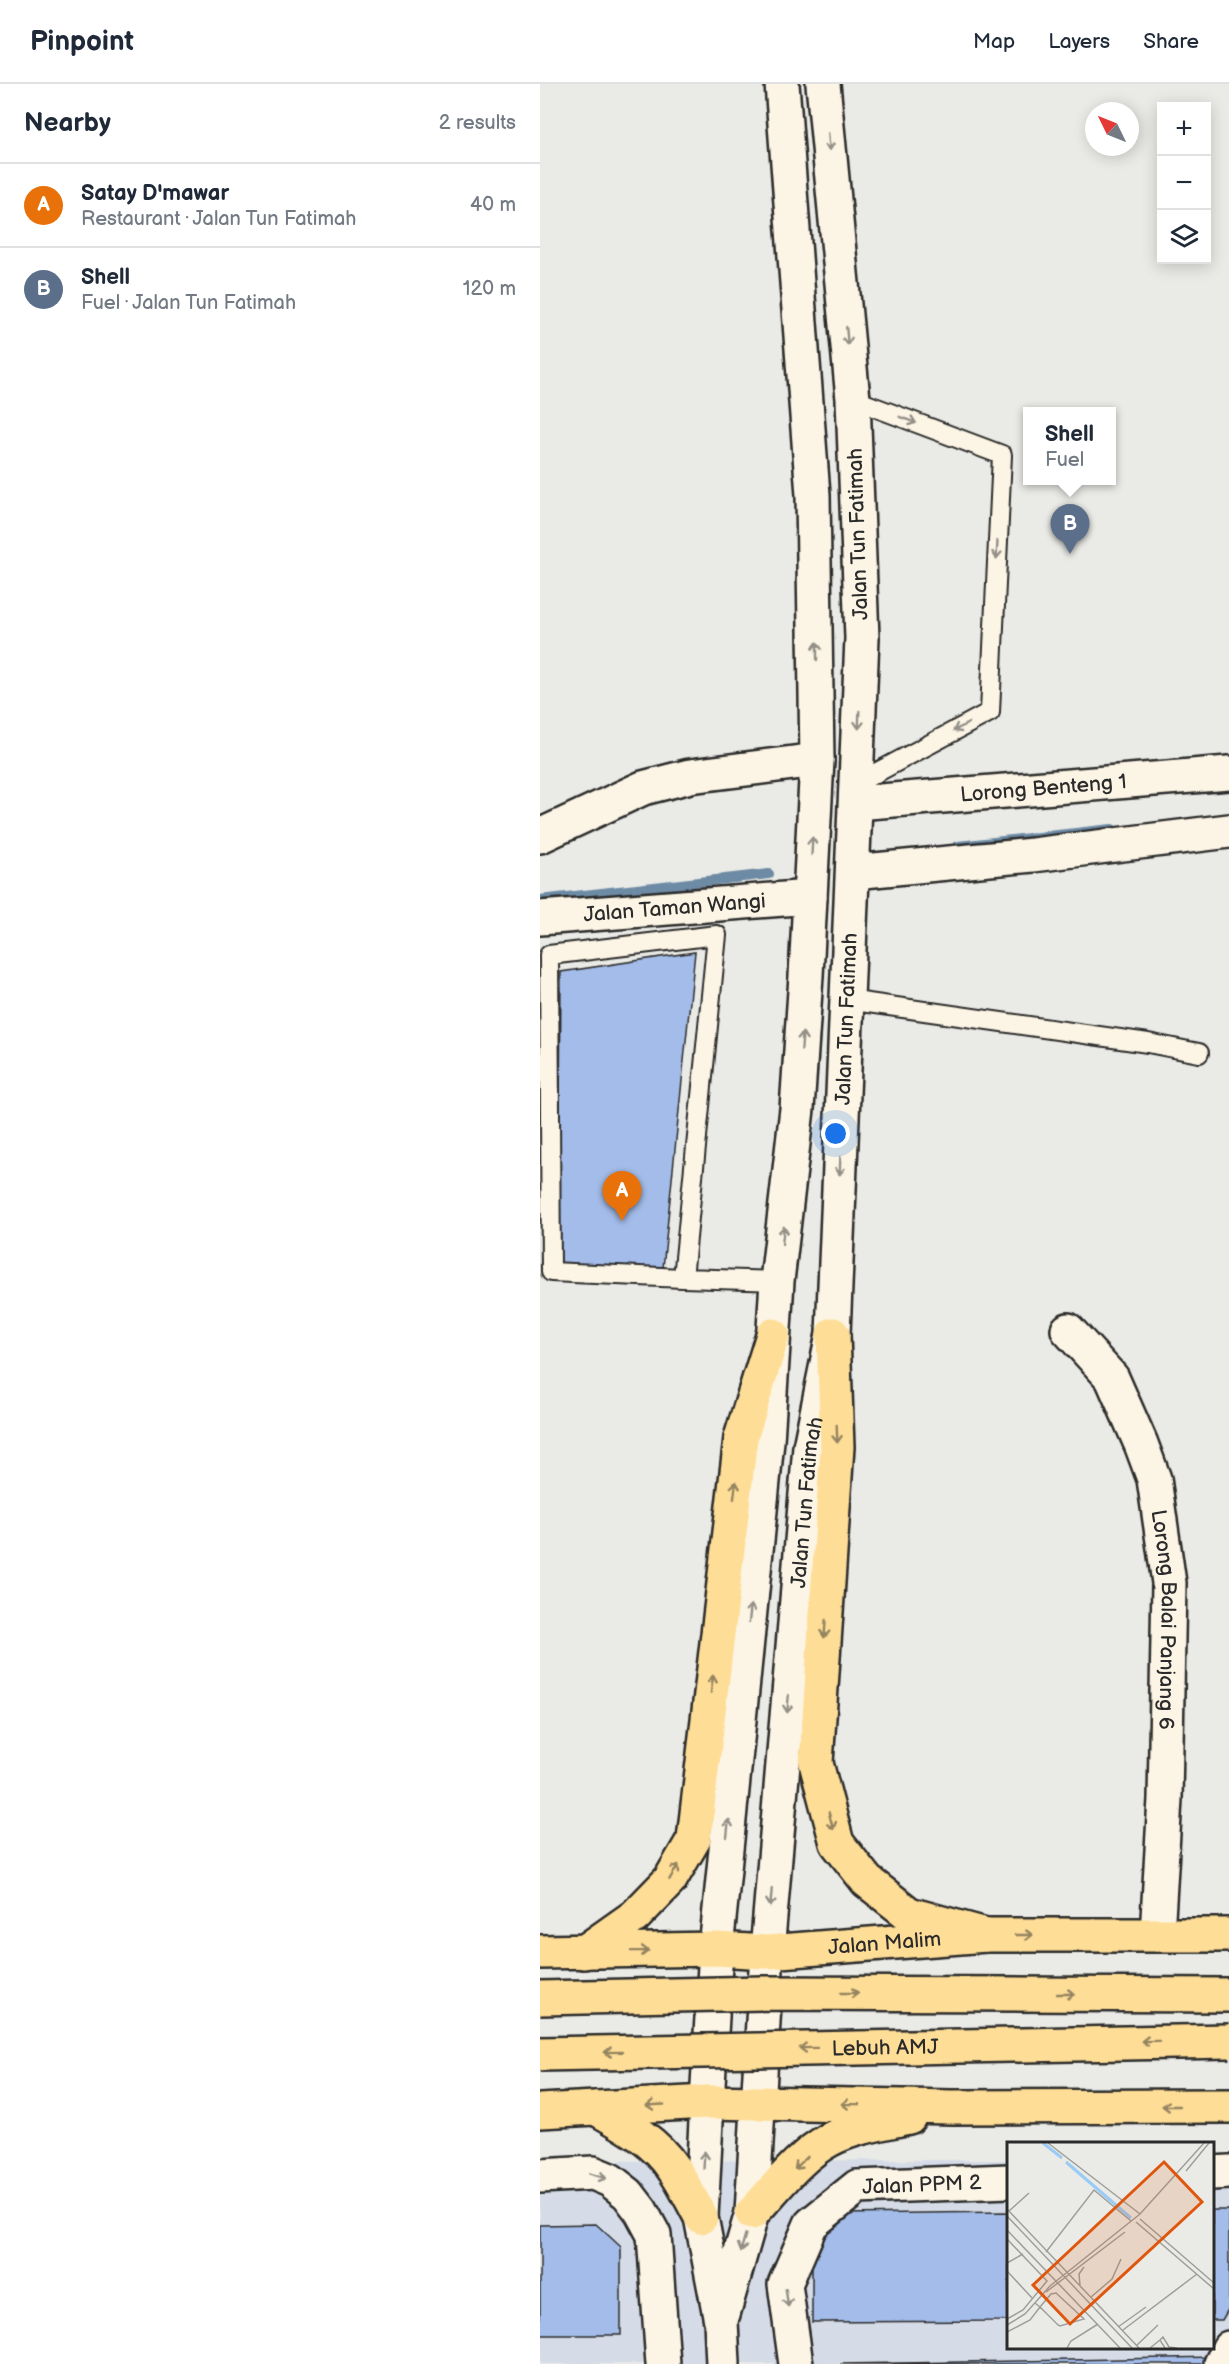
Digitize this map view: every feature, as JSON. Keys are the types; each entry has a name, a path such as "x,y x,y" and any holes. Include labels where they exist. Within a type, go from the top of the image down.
{"main road":[{"name":"Jalan Tun Fatimah","path":"721,2321 701,2217 706,2102 716,1949 767,1441 777,1281 796,1108 817,760 813,495 782,84"},
{"name":"Jalan Tun Fatimah","path":"721,2321 752,2213 767,1952 810,1447 833,1334 862,638 853,399 823,84"},
{"path":"540,836 643,788 690,776 817,760"},
{"name":"Lorong Benteng 1","path":"856,793 1229,773"},
{"path":"853,872 1033,855 1229,831"},
{"name":"Jalan Taman Wangi","path":"540,918 810,897"},
{"name":"Lorong Balai Panjang 6","path":"1068,1330 1112,1378 1141,1444 1154,1479 1166,1560 1169,1583 1165,1775 1157,1935"},
{"path":"833,1334 837,1447 816,1763 837,1843 867,1881 909,1914 986,1935"},
{"path":"584,1952 635,1916 670,1880 694,1839 741,1438 773,1335"},
{"name":"Jalan Malim","path":"540,1952 716,1949 767,1952 986,1935 1229,1935"},
{"path":"540,1998 763,1993 1229,1995"},
{"name":"Lebuh AMJ","path":"540,2054 1229,2041"},
{"path":"540,2111 706,2102 952,2107 1229,2106"},
{"path":"752,2213 805,2158 829,2140 857,2130 952,2107"},
{"path":"596,2108 639,2133 658,2149 674,2168 701,2217"},
{"path":"1214,2173 1229,2172"},
{"path":"540,2176 593,2173 610,2180 628,2194 641,2211 654,2235 663,2364"},
{"name":"Jalan PPM 2","path":"796,2364 785,2284 811,2224 857,2187 1007,2181"},
{"path":"721,2321 723,2364"},
{"path":"1221,2364 1229,2348"}],"lane":[{"path":"853,399 1002,456 990,712 856,793"},
{"path":"683,1278 717,935 549,955 551,1272 683,1278 777,1281"},
{"path":"848,1000 1148,1043 1199,1053"}],"shaded area":[{"path":"1007,2160 1007,2349 1214,2349 1214,2160 1229,2160 1229,2364 540,2364 540,2161"}],"building":[{"path":"695,952 663,1268 559,1265 561,972"},
{"path":"1214,2210 1229,2210 1229,2308 1222,2320 1214,2320"},
{"path":"1007,2212 1007,2321 812,2322 812,2241 840,2214"},
{"path":"596,2224 621,2247 621,2335 540,2335 540,2225"},
{"path":"1214,2357 1210,2364 840,2364 1020,2361"}],"waterway":[{"path":"958,846 1112,829"},
{"path":"540,900 769,874"}],"place":[{"name":"Shell","path":"1070,554"},
{"name":"Satay D'mawar","path":"622,1221"}]}
